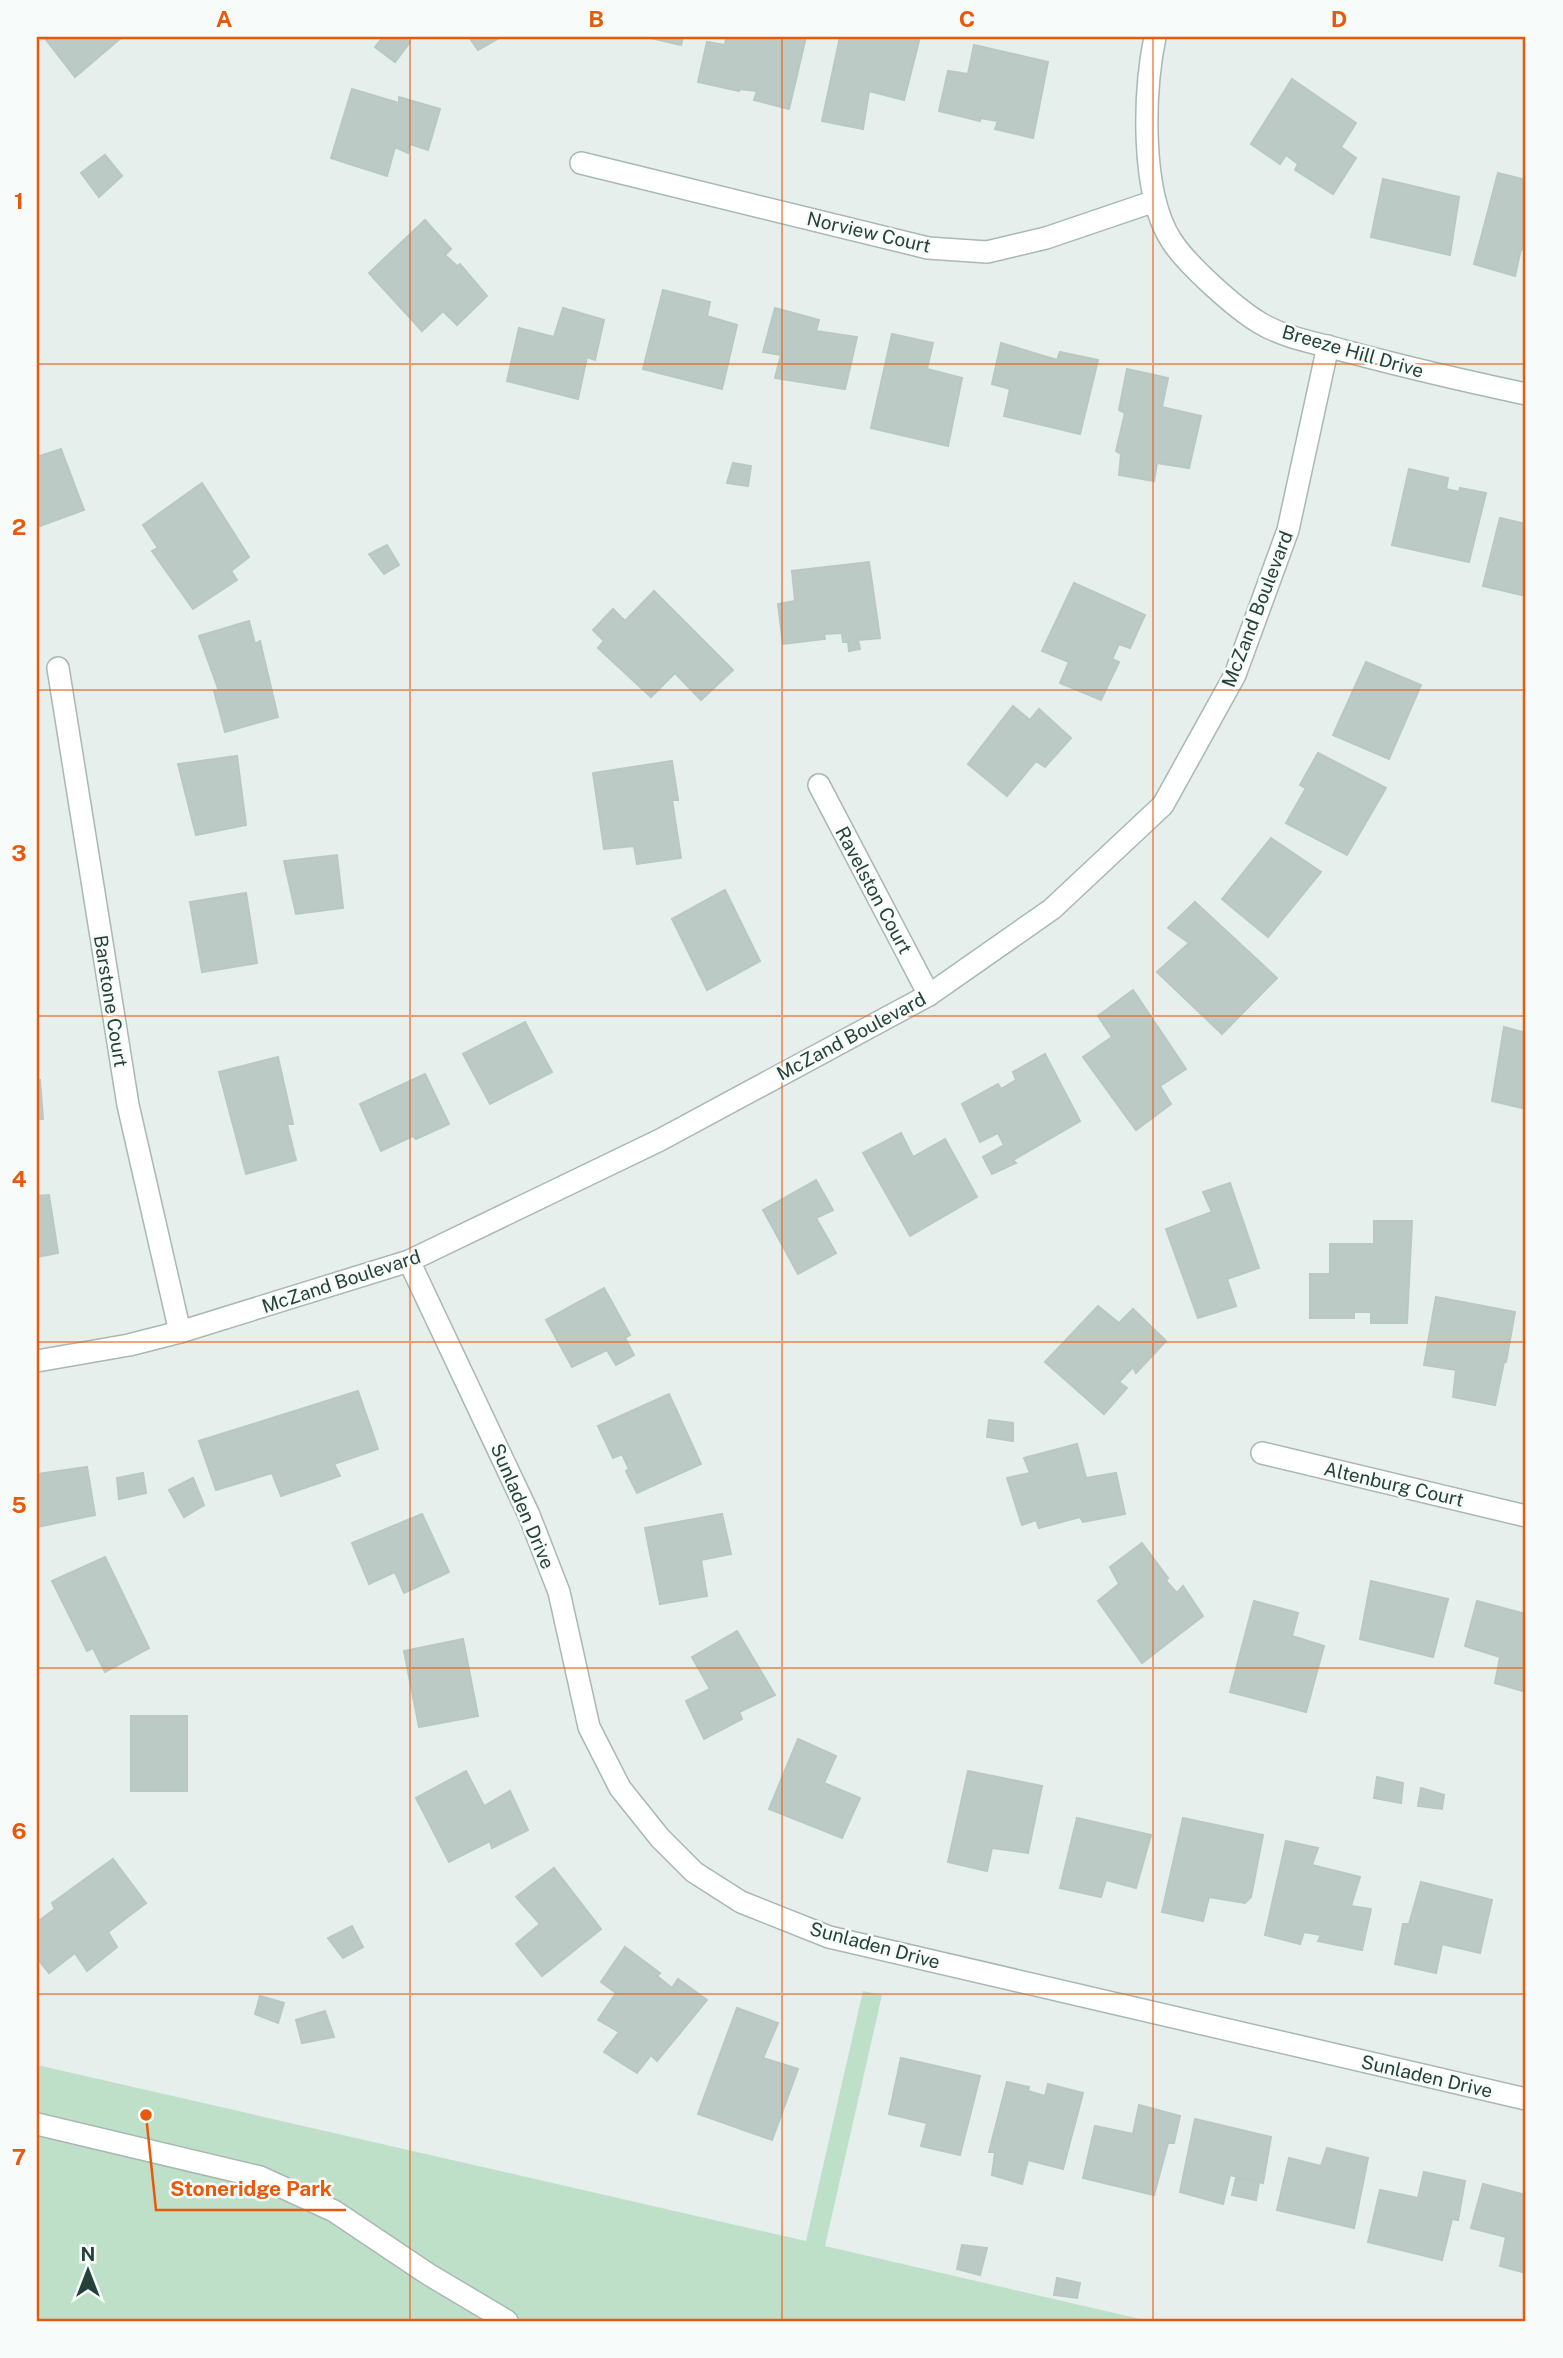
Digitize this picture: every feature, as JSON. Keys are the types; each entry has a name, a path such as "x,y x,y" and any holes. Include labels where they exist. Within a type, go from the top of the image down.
{"street":[{"name":"Breeze Hill Drive","path":"1155,37 1149,65 1145,124 1155,201 1171,239 1229,301 1260,323 1292,337 1430,373 1526,394"},
{"name":"Norview Court","path":"581,163 928,248 987,251 1046,238 1155,201"},
{"name":"McZand Boulevard","path":"37,1361 129,1345 180,1332 409,1261 660,1140 929,995 1052,909 1163,805 1235,675 1283,542 1328,346"},
{"name":"Barstone Court","path":"58,668 128,1105 180,1332"},
{"name":"Ravelston Court","path":"819,785 929,995"},
{"name":"Sunladen Drive","path":"409,1261 501,1453 559,1592 589,1727 620,1788 660,1838 694,1872 741,1902 829,1937 1526,2099"},
{"name":"Altenburg Court","path":"1262,1453 1526,1516"},
{"path":"37,2124 260,2177 334,2211 428,2274 507,2321"}],"green space":[{"path":"863,1991 882,1995 825,2246 1149,2321 37,2321 37,2065 806,2241"}],"building":[{"path":"44,37 122,37 75,77"},
{"path":"383,37 403,37 410,42 395,62 375,47"},
{"path":"469,37 501,37 478,50"},
{"path":"646,37 683,37 681,45"},
{"path":"726,37 806,37 789,109 754,100 757,91 739,91 698,82 707,42 725,45"},
{"path":"840,37 920,37 904,100 869,91 863,129 822,121"},
{"path":"974,45 1048,62 1033,138 995,129 998,121 980,118 980,121 939,111 948,71 968,74"},
{"path":"1292,79 1356,123 1341,147 1356,158 1333,194 1295,170 1298,164 1286,155 1280,164 1251,144"},
{"path":"352,89 399,103 399,97 440,109 428,150 410,144 408,153 395,147 387,176 331,158"},
{"path":"105,155 122,176 99,197 81,173"},
{"path":"1498,173 1526,180 1526,251 1521,249 1515,276 1474,264"},
{"path":"1383,179 1459,197 1450,255 1371,237"},
{"path":"425,220 451,249 445,255 457,266 460,264 487,296 457,325 443,311 422,331 369,273"},
{"path":"663,290 710,302 707,316 737,325 722,389 643,369"},
{"path":"563,308 604,320 595,360 587,357 578,399 507,381 519,328 554,337"},
{"path":"775,308 819,320 816,331 857,337 845,389 775,378 781,355 763,352"},
{"path":"892,334 933,343 927,369 962,378 948,446 871,428"},
{"path":"1001,343 1057,360 1060,352 1098,360 1080,434 1004,416 1010,389 992,384"},
{"path":"1127,369 1168,378 1162,407 1201,416 1189,468 1157,463 1154,481 1119,475 1121,454 1116,451 1125,413 1119,410"},
{"path":"61,449 84,510 37,527 37,457"},
{"path":"733,463 751,466 748,486 727,483"},
{"path":"1409,469 1448,478 1446,489 1459,492 1460,488 1486,493 1469,562 1392,545"},
{"path":"202,483 249,557 231,571 237,580 193,609 152,551 158,548 143,525"},
{"path":"1500,518 1526,524 1526,596 1483,586"},
{"path":"387,545 399,565 384,574 369,554"},
{"path":"869,562 880,638 858,640 860,649 849,651 848,642 843,642 842,633 824,634 825,639 783,644 778,604 795,601 792,571"},
{"path":"1074,583 1145,615 1130,648 1119,644 1112,659 1119,662 1101,700 1060,683 1069,662 1042,651"},
{"path":"654,591 733,670 701,700 675,673 651,697 598,648 604,641 593,630 613,609 625,621"},
{"path":"249,621 255,644 260,641 278,717 225,732 214,691 219,691 199,636"},
{"path":"1366,662 1421,685 1389,759 1333,735"},
{"path":"1013,706 1030,720 1039,709 1071,738 1045,767 1036,761 1007,796 968,764"},
{"path":"1318,753 1386,788 1347,855 1286,823 1306,788 1300,785"},
{"path":"237,756 246,825 196,835 178,764"},
{"path":"672,761 678,800 672,800 681,858 637,864 634,846 604,849 593,773"},
{"path":"1271,838 1321,872 1268,937 1222,899"},
{"path":"337,855 343,908 296,914 284,861"},
{"path":"725,890 760,961 707,990 672,919"},
{"path":"246,893 257,963 202,972 190,902"},
{"path":"1195,902 1277,978 1222,1034 1157,972 1189,943 1168,928"},
{"path":"1133,990 1186,1069 1160,1086 1171,1104 1136,1130 1083,1057 1112,1037 1098,1016"},
{"path":"525,1022 552,1072 490,1104 463,1054"},
{"path":"1504,1027 1526,1033 1526,1109 1492,1101"},
{"path":"1045,1054 1080,1121 1013,1160 1016,1163 992,1174 983,1157 1004,1145 998,1133 980,1142 962,1104 998,1084 1001,1089 1016,1080 1013,1072"},
{"path":"278,1057 293,1124 287,1124 296,1160 246,1174 219,1072"},
{"path":"425,1074 449,1124 416,1139 413,1136 381,1151 360,1104"},
{"path":"40,1080 43,1119 37,1119 37,1081"},
{"path":"901,1133 913,1157 945,1139 977,1197 910,1236 863,1153"},
{"path":"816,1180 833,1210 816,1218 836,1253 798,1274 763,1210"},
{"path":"1230,1183 1259,1268 1227,1279 1236,1306 1198,1318 1166,1229 1212,1212 1203,1192"},
{"path":"49,1195 58,1253 37,1257 37,1196"},
{"path":"1374,1221 1412,1221 1407,1323 1371,1323 1371,1312 1354,1312 1354,1318 1310,1318 1310,1274 1330,1274 1330,1244 1374,1244"},
{"path":"604,1288 630,1335 625,1338 634,1355 616,1365 607,1350 572,1367 546,1320"},
{"path":"1436,1297 1515,1312 1495,1405 1453,1397 1456,1370 1424,1365"},
{"path":"1098,1306 1119,1323 1133,1309 1166,1341 1136,1373 1133,1367 1119,1382 1127,1388 1104,1414 1045,1362"},
{"path":"358,1391 378,1449 334,1464 340,1476 281,1496 272,1473 216,1490 199,1441"},
{"path":"669,1394 701,1464 637,1493 626,1471 629,1469 622,1454 613,1458 598,1426"},
{"path":"989,1420 1013,1423 1013,1441 987,1437"},
{"path":"1077,1444 1086,1478 1116,1473 1125,1514 1083,1522 1080,1517 1039,1528 1036,1520 1022,1525 1007,1478 1030,1473 1024,1458"},
{"path":"87,1467 95,1515 37,1527 37,1474"},
{"path":"143,1473 146,1493 119,1499 117,1478"},
{"path":"193,1478 204,1505 184,1517 169,1490"},
{"path":"422,1514 449,1572 404,1593 395,1572 369,1584 352,1543"},
{"path":"722,1514 731,1554 701,1560 707,1596 660,1604 645,1528"},
{"path":"1142,1543 1168,1578 1166,1581 1177,1593 1183,1586 1203,1616 1142,1663 1098,1601 1119,1584 1110,1567"},
{"path":"105,1557 149,1648 105,1672 93,1648 87,1651 52,1581"},
{"path":"1371,1581 1448,1599 1433,1657 1360,1639"},
{"path":"1254,1601 1298,1613 1292,1636 1324,1646 1306,1712 1230,1692"},
{"path":"1477,1601 1526,1614 1526,1692 1495,1683 1500,1657 1465,1646"},
{"path":"737,1631 775,1695 739,1712 742,1719 704,1739 686,1701 710,1689 692,1657"},
{"path":"463,1639 478,1716 419,1727 404,1651"},
{"path":"131,1716 187,1716 187,1791 131,1791"},
{"path":"798,1739 836,1756 824,1783 860,1798 842,1838 769,1809"},
{"path":"466,1771 484,1806 510,1791 528,1830 492,1848 490,1841 449,1862 416,1798"},
{"path":"968,1771 1042,1786 1028,1853 992,1848 987,1871 948,1862"},
{"path":"1377,1777 1403,1783 1401,1803 1374,1798"},
{"path":"1421,1788 1444,1795 1442,1809 1418,1806"},
{"path":"1077,1818 1151,1835 1136,1888 1106,1880 1101,1897 1060,1888"},
{"path":"1183,1818 1263,1835 1251,1897 1245,1903 1209,1897 1203,1921 1162,1912"},
{"path":"1286,1841 1318,1848 1312,1865 1360,1877 1351,1906 1371,1909 1362,1950 1318,1941 1321,1935 1304,1932 1300,1944 1265,1935"},
{"path":"113,1859 146,1903 108,1932 117,1947 87,1971 75,1953 49,1973 37,1958 37,1922 55,1909 52,1903"},
{"path":"554,1868 601,1929 542,1976 516,1944 540,1924 516,1897"},
{"path":"1421,1882 1492,1900 1480,1953 1442,1944 1436,1973 1395,1964 1403,1924 1409,1924"},
{"path":"352,1926 363,1947 343,1958 328,1938"},
{"path":"625,1947 660,1973 657,1976 672,1988 678,1979 707,2000 657,2061 651,2055 637,2073 604,2052 619,2032 598,2020 616,1993 601,1982"},
{"path":"260,1996 284,2003 278,2023 255,2014"},
{"path":"737,2008 778,2023 763,2058 798,2069 772,2140 698,2114"},
{"path":"325,2011 334,2037 302,2043 296,2020"},
{"path":"901,2058 980,2076 960,2155 921,2146 927,2123 889,2114"},
{"path":"1007,2082 1029,2087 1028,2091 1045,2096 1048,2084 1083,2093 1063,2169 1028,2160 1022,2184 992,2175 995,2152 989,2152"},
{"path":"1139,2105 1180,2116 1174,2143 1168,2143 1154,2195 1083,2178 1095,2126 1133,2134"},
{"path":"1195,2119 1271,2137 1263,2183 1230,2175 1223,2204 1180,2192"},
{"path":"1327,2148 1368,2158 1354,2228 1277,2210 1289,2158 1321,2166"},
{"path":"1424,2172 1465,2181 1458,2220 1452,2219 1442,2260 1368,2242 1380,2190 1418,2198"},
{"path":"1236,2178 1259,2182 1256,2200 1232,2195"},
{"path":"1483,2184 1526,2195 1526,2273 1500,2266 1506,2237 1471,2228"},
{"path":"962,2245 987,2248 980,2275 957,2269"},
{"path":"1057,2278 1080,2283 1077,2298 1054,2295"}],"place":[{"name":"Stoneridge Park","path":"146,2115"}]}
